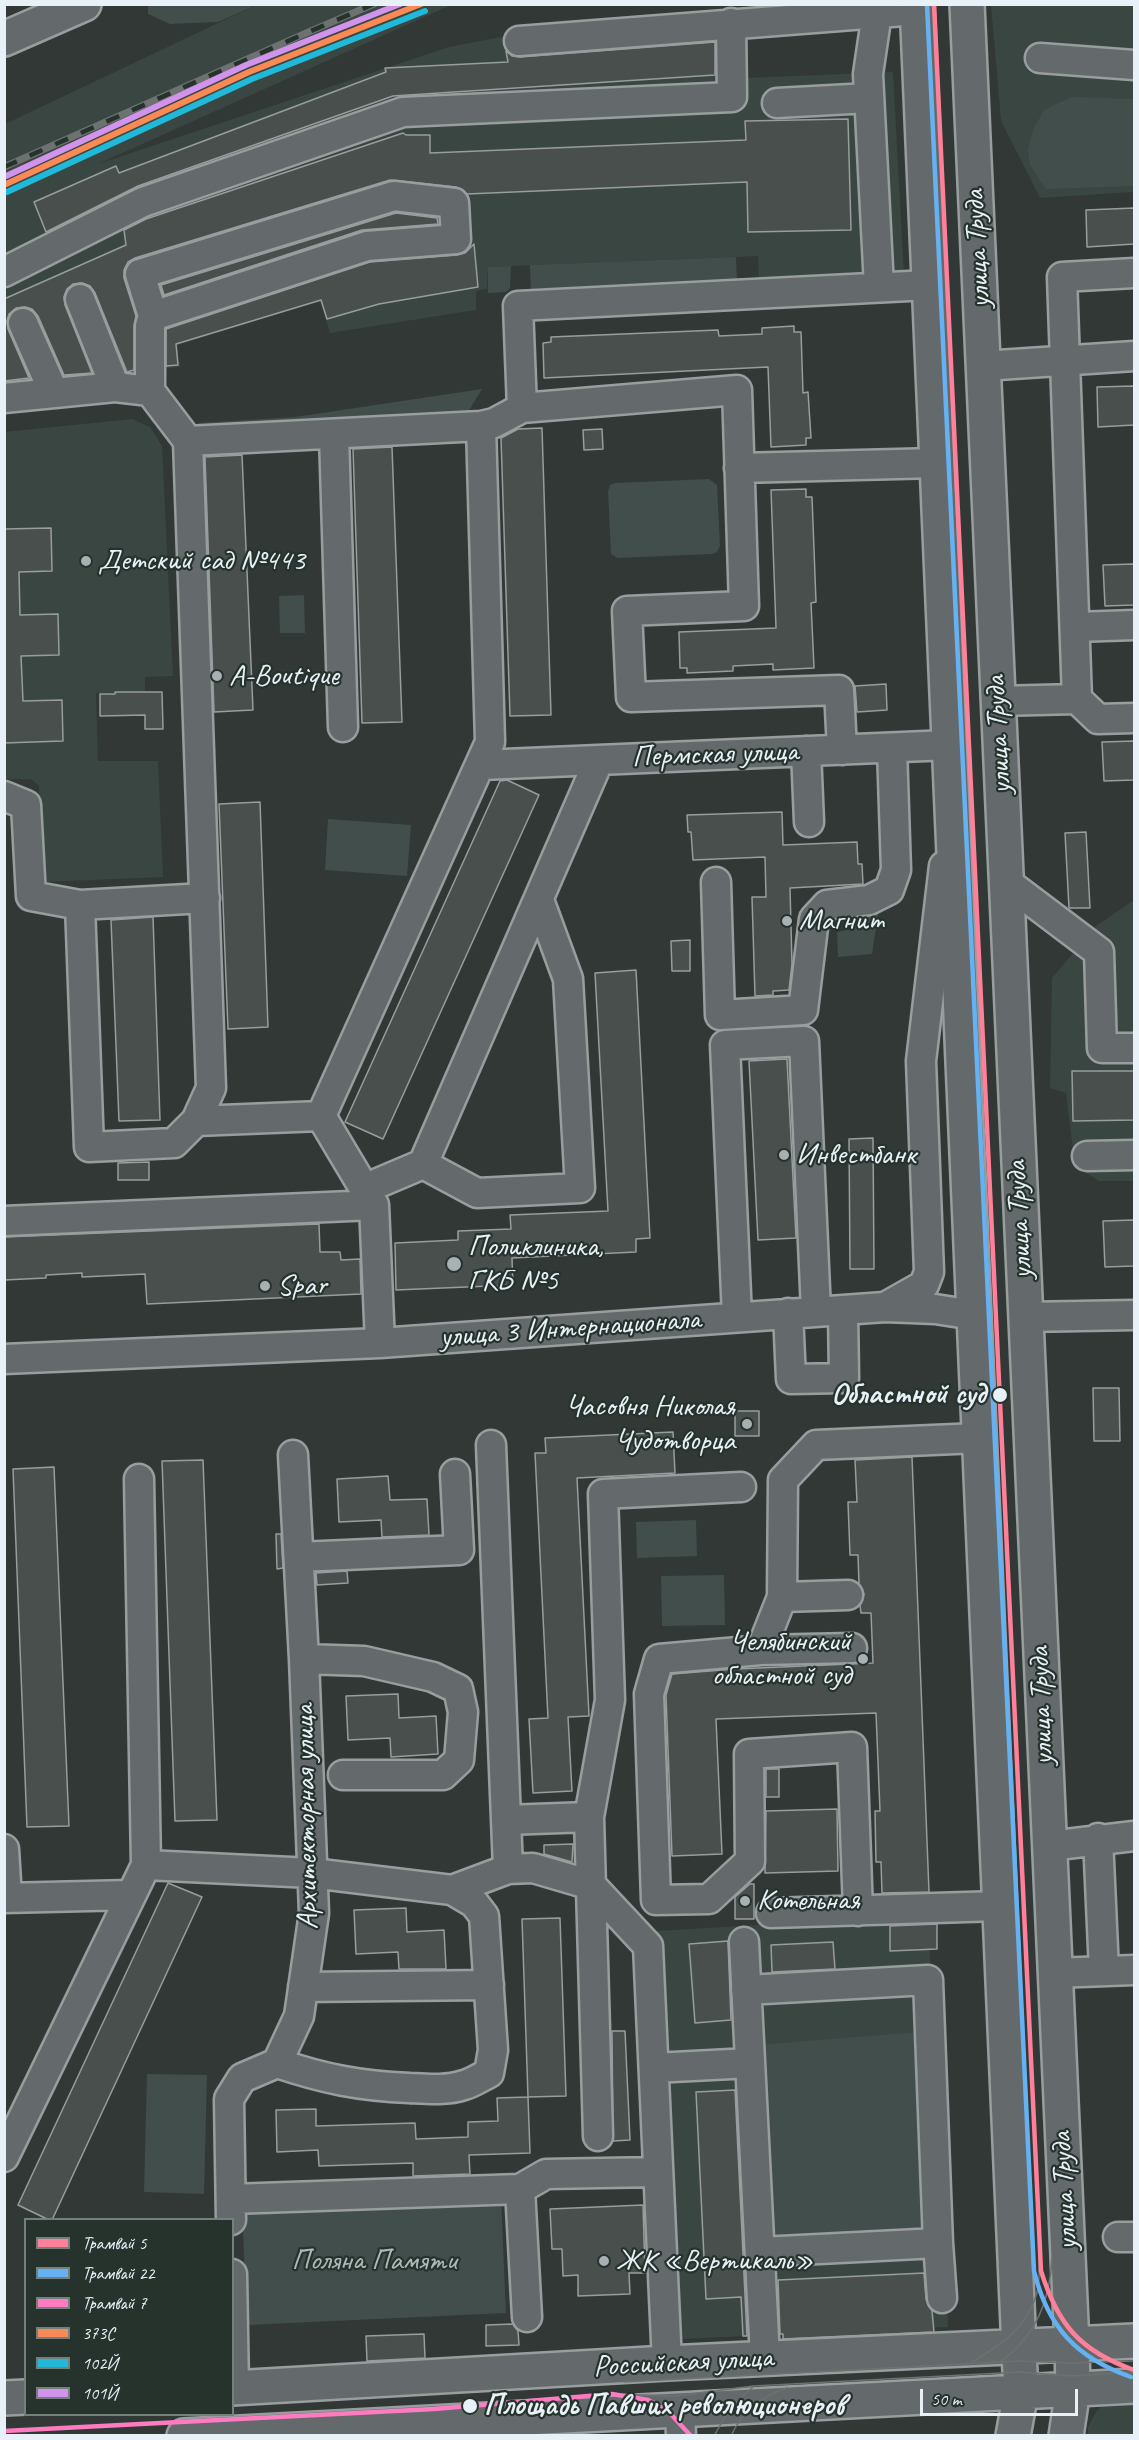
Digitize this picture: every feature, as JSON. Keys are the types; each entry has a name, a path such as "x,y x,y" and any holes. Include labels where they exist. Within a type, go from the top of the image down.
{"main road":[{"path":"4,39 84,4"},
{"name":"улица Труда","path":"967,4 1072,2345 1073,2389 1066,2436"},
{"name":"улица Труда","path":"917,8 1021,2392 1013,2436"},
{"name":"улица 3 Интернационала","path":"974,1315 1025,1317"},
{"path":"997,1849 1048,1846"},
{"name":"Российская улица","path":"234,2388 667,2363 1134,2341"},
{"name":"Российская улица","path":"184,2436 680,2423 1021,2392 1134,2386"},
{"path":"4,2398 24,2397"}],"street":[{"path":"519,41 917,8"},
{"path":"877,13 868,74 879,287"},
{"path":"4,272 143,202 403,112 732,97 731,23"},
{"path":"1040,58 1134,65"},
{"path":"777,102 869,98"},
{"path":"80,905 89,1147 174,1143 196,1121 212,1088 206,898 188,441 150,391 150,326 153,316 140,274 394,196 454,203 456,240 367,246 153,316"},
{"path":"1077,699 1062,277 1134,273"},
{"path":"522,408 518,306 929,285"},
{"path":"80,299 115,387"},
{"path":"23,323 54,393"},
{"path":"983,366 1134,356"},
{"path":"4,398 115,387 150,391"},
{"path":"188,441 481,426 494,423 522,408 737,390 744,606 627,610 630,697 839,690 842,750"},
{"path":"321,1116 490,742 481,426"},
{"path":"334,435 343,727"},
{"path":"739,468 937,463"},
{"path":"1076,627 1134,625"},
{"path":"997,701 1077,699 1098,719 1134,718"},
{"name":"Пермская улица","path":"481,765 949,745"},
{"path":"716,882 720,1015 802,1010 814,919 827,905 869,900 889,890 896,870 892,748"},
{"path":"806,751 809,822"},
{"path":"4,1221 369,1197 423,1164 599,760"},
{"path":"4,796 26,805 31,896 80,905 206,898"},
{"path":"885,1307 924,1286 929,1272 921,1061 952,805"},
{"path":"1005,881 1099,952 1102,1048 1134,1048"},
{"path":"423,1164 477,1193 580,1188 568,979 539,900"},
{"path":"737,1317 725,1045 804,1041 830,1310 844,1377 791,1378 788,1313"},
{"path":"196,1121 321,1116"},
{"path":"321,1116 369,1197 380,1343"},
{"path":"1087,1156 1134,1155"},
{"name":"улица 3 Интернационала","path":"4,1359 380,1343 885,1307 935,1308 974,1315"},
{"name":"улица 3 Интернационала","path":"1025,1317 1134,1315"},
{"path":"761,1650 782,1596 783,1480 816,1445 979,1438"},
{"path":"491,1445 508,1869"},
{"name":"Архитекторная улица","path":"277,2063 299,2016 314,1913 293,1455"},
{"path":"299,1557 459,1550 455,1474"},
{"path":"4,2157 146,1865 139,1479"},
{"path":"598,2136 589,1816 610,1700 603,1494 741,1487"},
{"path":"782,1596 848,1595"},
{"path":"667,2363 648,1946 648,1929 656,1900 649,1694 659,1659 761,1650 852,1648"},
{"path":"304,1659 364,1661 433,1677 458,1689 463,1712 459,1760 443,1775 343,1775"},
{"path":"656,1900 709,1899 750,1861 749,1754 852,1747 858,1911"},
{"path":"506,1820 589,1816"},
{"path":"1048,1846 1098,1838 1134,1836"},
{"path":"1098,1838 1104,1971"},
{"path":"4,1849 6,1898 130,1895"},
{"path":"146,1865 312,1873 452,1890 474,1903 484,1916 493,2050 489,2073 465,2085 444,2089 367,2086 319,2077 277,2063 242,2078 229,2099 231,2209 520,2189 546,2174 658,2172"},
{"path":"452,1890 508,1869 533,1868 591,1885 648,1946"},
{"path":"771,1913 999,1906"},
{"path":"744,1942 765,2358"},
{"path":"1054,1973 1134,1970"},
{"path":"747,1990 928,1980 942,2298"},
{"path":"303,1987 489,1985"},
{"path":"654,2068 750,2063"},
{"path":"520,2189 527,2317"},
{"path":"760,2252 938,2243"}],"shaded area":[{"path":"256,5 451,5 98,164 449,47 537,30 741,16 744,78 893,72 904,275 759,283 758,256 488,267 487,289 476,291 476,310 330,333 320,301 177,345 180,367 5,386 5,124"},
{"path":"991,5 1134,5 1134,192 1040,198 1001,121"},
{"name":"Детский сад №443","path":"132,419 150,427 162,446 173,676 145,677 145,692 96,693 98,761 158,761 163,877 44,882 39,786 31,779 5,779 4,432"},
{"path":"1134,900 1134,1181 1099,1181 1075,1166 1066,1093 1050,1088 1052,978 1096,926"},
{"path":"928,1915 948,2327 680,2339 656,1931"},
{"path":"1134,2397 1134,2435 1088,2436 1088,2427 1096,2412 1109,2399"}],"green space":[{"path":"148,4 256,5 218,22 170,24 148,14"},
{"path":"1071,97 1134,99 1134,186 1046,189 1030,165 1028,150 1033,130 1044,110"},
{"path":"736,257 737,283 531,292 530,265"},
{"path":"511,266 510,288 506,292 488,293 488,267"},
{"path":"482,389 465,417 202,429 198,423 295,417"},
{"path":"709,479 717,485 720,546 717,552 618,558 611,554 608,491 610,485"},
{"path":"304,595 305,633 280,633 279,596"},
{"path":"328,819 411,825 407,876 325,870"},
{"path":"878,914 872,954 838,957 837,932 851,929 851,917"},
{"path":"696,1520 697,1556 637,1558 636,1522"},
{"path":"724,1575 725,1625 662,1626 661,1576"},
{"path":"920,2032 935,2232 766,2242 756,2045"},
{"path":"147,2074 207,2075 204,2194 144,2192"},
{"name":"Поляна Памяти","path":"501,2197 506,2313 247,2325 242,2209"}],"building":[{"path":"715,42 715,75 393,96 138,186 46,232 34,202 116,166 119,173 386,72 385,68 508,62 506,51 512,56 520,57"},
{"path":"848,119 851,230 748,232 747,182 467,194 456,187 390,180 128,262 124,270 124,278 136,316 134,370 127,372 95,293 90,286 82,283 73,284 67,289 64,297 65,305 92,373 64,375 38,316 32,309 16,308 9,314 8,329 29,378 4,381 4,299 126,245 124,230 146,219 403,133 430,135 430,153 746,140 745,121"},
{"path":"1134,208 1134,244 1087,247 1086,210"},
{"path":"396,213 437,218 438,224 362,230 164,295 161,285"},
{"path":"474,244 478,287 379,304 327,319 321,300 176,344 178,365 166,366 166,329 370,262 457,255 465,253"},
{"path":"794,326 794,332 801,332 803,393 808,392 811,438 806,438 806,445 771,447 768,367 544,378 543,343 551,342 551,337 718,330 719,336 762,334 762,328"},
{"path":"1134,386 1134,425 1098,427 1097,387"},
{"path":"542,428 551,715 510,716 501,438 518,429"},
{"path":"602,429 603,449 584,450 583,430"},
{"path":"392,447 402,722 362,723 353,449"},
{"path":"242,455 253,710 214,712 205,457"},
{"path":"806,489 806,497 812,497 816,602 811,603 814,668 773,670 773,664 733,666 733,671 687,673 687,668 680,668 679,632 776,628 771,490"},
{"path":"51,528 52,571 19,572 20,615 58,614 59,655 21,656 23,701 62,700 63,741 4,743 4,529"},
{"path":"1134,564 1134,605 1105,606 1103,565"},
{"path":"886,684 887,710 857,712 855,686"},
{"path":"115,692 162,692 163,729 145,729 145,715 100,716 100,694 115,694"},
{"path":"1134,741 1134,780 1104,781 1102,742"},
{"path":"507,780 539,795 383,1139 345,1122 500,781"},
{"path":"260,802 268,1027 228,1029 219,804"},
{"path":"782,812 783,845 857,842 858,864 862,864 863,884 790,888 792,964 789,990 773,991 773,995 755,996 752,897 766,897 765,857 693,860 687,815"},
{"path":"1086,832 1090,908 1069,908 1065,833"},
{"path":"153,917 160,1120 119,1121 111,920"},
{"path":"690,940 690,971 672,971 671,941"},
{"path":"636,970 650,1238 636,1239 636,1252 512,1258 513,1285 396,1290 395,1243 458,1240 458,1231 511,1229 510,1215 608,1211 595,973"},
{"path":"787,1059 796,1238 758,1240 749,1061"},
{"path":"1072,1071 1134,1071 1134,1120 1073,1121"},
{"path":"873,1138 874,1269 850,1269 849,1139"},
{"path":"149,1162 149,1180 118,1180 118,1163"},
{"path":"1134,1220 1134,1266 1105,1267 1103,1221"},
{"path":"319,1224 320,1252 340,1252 341,1260 360,1259 361,1294 147,1304 145,1274 82,1277 82,1273 4,1280 4,1237"},
{"path":"1093,1388 1119,1388 1120,1441 1094,1441"},
{"name":"Часовня Николая Чудотворца","path":"735,1411 759,1411 759,1436 735,1436"},
{"path":"673,1432 675,1473 577,1478 589,1716 568,1717 572,1791 533,1793 529,1719 548,1718 535,1453 546,1453 545,1438"},
{"path":"912,1457 929,1892 882,1893 881,1862 876,1862 875,1811 880,1811 876,1713 716,1719 722,1854 672,1856 666,1695 672,1674 873,1663 871,1613 861,1613 860,1605 864,1594 859,1584 858,1555 850,1555 848,1502 857,1502 855,1460"},
{"path":"203,1460 217,1820 175,1821 162,1461"},
{"path":"54,1467 69,1826 27,1827 13,1469"},
{"path":"388,1476 390,1500 427,1499 429,1535 382,1537 381,1520 339,1522 337,1479"},
{"path":"276,1534 281,1534 283,1568 277,1569"},
{"path":"347,1571 348,1583 317,1585 316,1573"},
{"path":"398,1694 399,1718 436,1716 438,1754 391,1757 390,1738 348,1740 346,1696"},
{"path":"766,1769 779,1769 779,1797 766,1797"},
{"path":"837,1809 838,1871 765,1873 766,1811"},
{"path":"573,1844 572,1862 544,1854 544,1845"},
{"path":"168,1883 202,1897 53,2218 45,2218 18,2205"},
{"name":"Котельная","path":"750,1884 754,1884 754,1919 735,1919 735,1897"},
{"path":"406,1908 407,1932 444,1930 446,1969 399,1969 398,1952 356,1954 354,1910"},
{"path":"560,1918 566,2096 528,2097 522,1919"},
{"path":"937,1924 937,1949 890,1951 890,1926"},
{"path":"728,1941 731,2020 695,2023 689,1944"},
{"path":"833,1942 835,1969 772,1972 771,1945"},
{"path":"612,2031 625,2031 630,2140 613,2141"},
{"path":"735,2090 747,2336 743,2336 741,2297 706,2299 696,2092"},
{"path":"528,2097 530,2153 469,2155 470,2174 413,2176 413,2163 319,2166 318,2150 277,2152 276,2110 316,2109 316,2126 415,2123 416,2139 468,2137 468,2122 498,2121 497,2098"},
{"name":"ЖК «Вертикаль»","path":"643,2205 645,2273 629,2273 630,2294 578,2296 578,2275 563,2276 562,2249 552,2249 550,2209"},
{"path":"924,2273 926,2299 932,2311 934,2332 783,2339 783,2334 780,2334 778,2280"},
{"path":"513,2324 518,2331 519,2345 486,2346 486,2325"},
{"path":"424,2334 425,2358 367,2361 366,2336"}],"tram line":[{"name":"22","path":"927,4 1034,2271 1047,2309 1068,2338 1095,2360 1131,2377"},
{"name":"5","path":"934,4 1041,2271 1055,2307 1074,2334 1099,2354 1134,2370"},
{"path":"972,2362 1014,2332 1029,2313 1038,2288 1039,2250"},
{"path":"1000,2362 1023,2341 1039,2316 1048,2289 1052,2258"},
{"path":"624,2382 1019,2361 1072,2363 1134,2361"},
{"path":"612,2394 675,2396 753,2386 1020,2372 1072,2376 1134,2372"},
{"path":"714,2436 730,2408 754,2386"},
{"path":"731,2436 740,2420 753,2406 769,2395 787,2388"},
{"name":"7","path":"4,2431 434,2409 612,2394 648,2400 668,2411 691,2436"}],"railway":[{"path":"4,167 374,4"}],"transit line":[{"name":"101Й","path":"4,177 246,65 400,4"},
{"name":"373C","path":"4,185 249,72 421,4"},
{"name":"102Й","path":"7,192 252,79 425,11"}],"place":[{"name":"Детский сад №443","path":"86,561"},
{"name":"A-Boutique","path":"217,676"},
{"name":"Магнит","path":"787,921"},
{"name":"Инвестбанк","path":"784,1155"},
{"name":"Поликлиника, ГКБ №5","path":"454,1264"},
{"name":"Spar","path":"265,1286"},
{"name":"Областной суд","path":"1000,1395"},
{"name":"Часовня Николая Чудотворца","path":"747,1424"},
{"name":"Челябинский областной суд","path":"863,1659"},
{"name":"Котельная","path":"745,1901"},
{"name":"ЖК «Вертикаль»","path":"604,2261"},
{"name":"Площадь Павших революционеров","path":"470,2406"}]}
